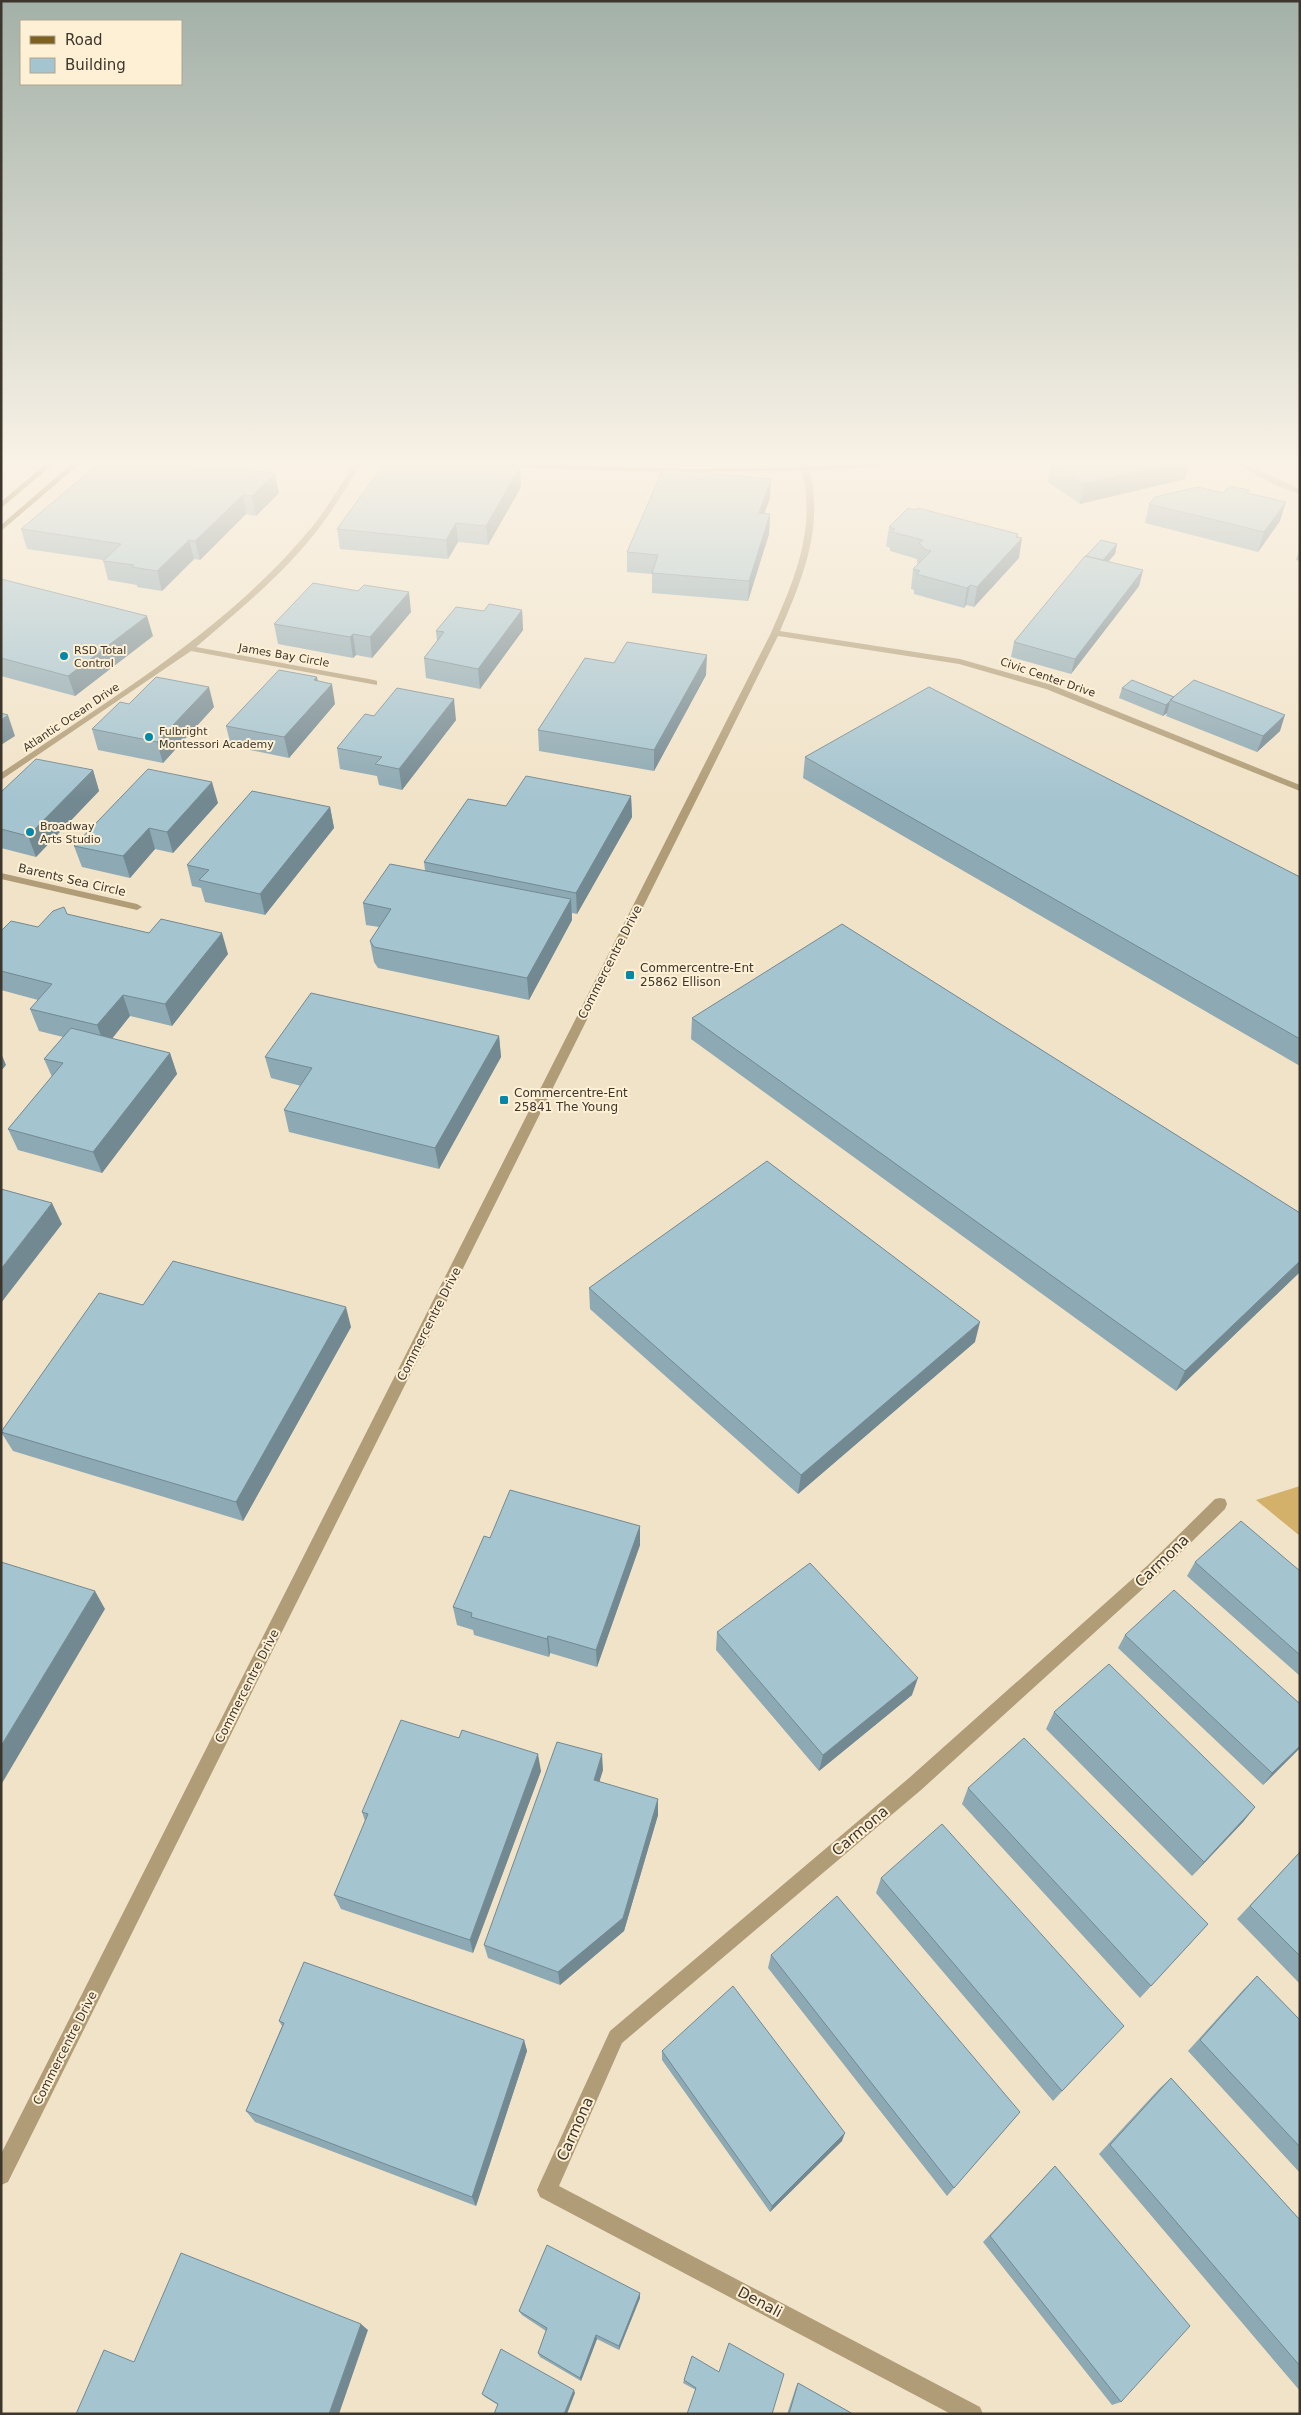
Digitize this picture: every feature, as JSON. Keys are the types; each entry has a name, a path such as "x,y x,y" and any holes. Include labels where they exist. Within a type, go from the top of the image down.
{"street":[{"name":"Atlantic Ocean Drive","path":"1,777 189,648 253,593 272,574"},
{"name":"Commercentre Drive","path":"1,2175 775,633 800,574"},
{"name":"Civic Center Drive","path":"775,633 905,652 960,662 1005,674 1049,687 1300,788"},
{"name":"James Bay Circle","path":"189,648 374,683"},
{"name":"Barents Sea Circle","path":"1,876 137,907"},
{"name":"Carmona","path":"547,2190 616,2038 915,1784 1153,1570 1220,1504"},
{"name":"Denali","path":"547,2190 973,2414"}],"shaded area":[{"path":"1300,1486 1300,1536 1256,1500"}],"building":[{"path":"660,574 751,574 749,581"},
{"path":"916,574 989,574 977,587 970,585 967,588"},
{"path":"1070,574 1140,574 1075,659 1014,642"},
{"name":"RSD Total Control","path":"1,579 147,616 68,676 1,658"},
{"path":"313,583 358,591 364,585 409,592 370,637 353,634 350,637 274,624"},
{"path":"489,604 522,610 478,669 424,658 444,632 436,631 456,607 484,611"},
{"path":"627,642 707,655 654,750 538,730 585,658 614,663"},
{"path":"279,670 317,677 314,680 332,684 284,737 226,726"},
{"path":"156,677 209,687 157,742 92,729 120,702 129,704"},
{"path":"1132,680 1174,697 1166,705 1122,688"},
{"path":"1194,680 1285,715 1263,736 1170,700"},
{"path":"929,687 1300,877 1300,1039 805,757"},
{"path":"397,688 454,699 399,769 375,764 382,757 337,748 365,714 374,716"},
{"path":"1,713 8,715 1,720"},
{"path":"36,759 93,770 28,836 1,829 1,792"},
{"path":"148,769 212,782 167,832 149,828 123,856 74,846"},
{"path":"526,776 631,796 576,893 424,862 468,799 506,806"},
{"path":"252,791 330,807 260,894 199,880 209,870 187,865"},
{"path":"390,864 571,899 527,978 374,947 370,941 391,909 363,903"},
{"path":"64,907 67,914 149,933 161,919 222,933 165,1004 123,995 97,1025 30,1009 52,984 1,971 1,931 11,921 38,927 53,911"},
{"path":"842,924 1300,1213 1300,1261 1185,1371 692,1018"},
{"path":"311,993 499,1036 435,1148 284,1110 312,1068 265,1057"},
{"path":"71,1028 170,1053 93,1152 8,1129 63,1063 44,1059"},
{"path":"767,1161 980,1322 801,1475 589,1288"},
{"path":"1,1189 52,1203 1,1269"},
{"path":"173,1261 346,1307 236,1502 1,1432 99,1293 143,1305"},
{"path":"510,1490 640,1526 596,1650 548,1636 547,1639 471,1617 472,1613 453,1607 484,1536 490,1538"},
{"path":"1241,1521 1300,1571 1300,1655 1195,1562"},
{"path":"1,1562 95,1591 1,1746"},
{"path":"810,1563 918,1678 823,1755 717,1632"},
{"path":"1174,1590 1300,1704 1300,1746 1272,1773 1125,1635"},
{"path":"1109,1664 1255,1807 1204,1862 1054,1712"},
{"path":"401,1720 459,1738 462,1730 538,1754 470,1940 334,1895 368,1814 362,1812"},
{"path":"1024,1738 1208,1924 1151,1986 968,1788"},
{"path":"557,1742 602,1754 594,1780 658,1799 623,1918 558,1972 484,1945"},
{"path":"942,1824 1124,2026 1062,2091 881,1878"},
{"path":"1300,1852 1300,1956 1250,1906"},
{"path":"837,1896 1020,2112 954,2188 771,1955"},
{"path":"304,1962 524,2040 472,2197 246,2111 284,2023 279,2021"},
{"path":"1257,1976 1300,2020 1300,2147 1200,2040"},
{"path":"733,1986 845,2133 772,2206 662,2051"},
{"path":"1171,2078 1300,2220 1300,2366 1110,2145"},
{"path":"1055,2166 1190,2326 1121,2402 990,2236"},
{"path":"547,2245 640,2293 619,2346 596,2335 580,2378 538,2353 547,2328 519,2311"},
{"path":"181,2253 361,2324 329,2414 76,2414 104,2350 134,2362"},
{"path":"729,2343 784,2374 772,2414 687,2414 696,2388 684,2380 692,2356 719,2372"},
{"path":"501,2349 574,2390 564,2414 494,2414 498,2404 482,2394"},
{"path":"798,2383 853,2414 789,2414"}],"place":[{"name":"RSD Total Control","path":"64,656"},
{"name":"Fulbright Montessori Academy","path":"149,737"},
{"name":"Broadway Arts Studio","path":"30,832"},
{"name":"Commercentre-Ent 25862 Ellison","path":"630,975"},
{"name":"Commercentre-Ent 25841 The Young","path":"504,1100"}]}
